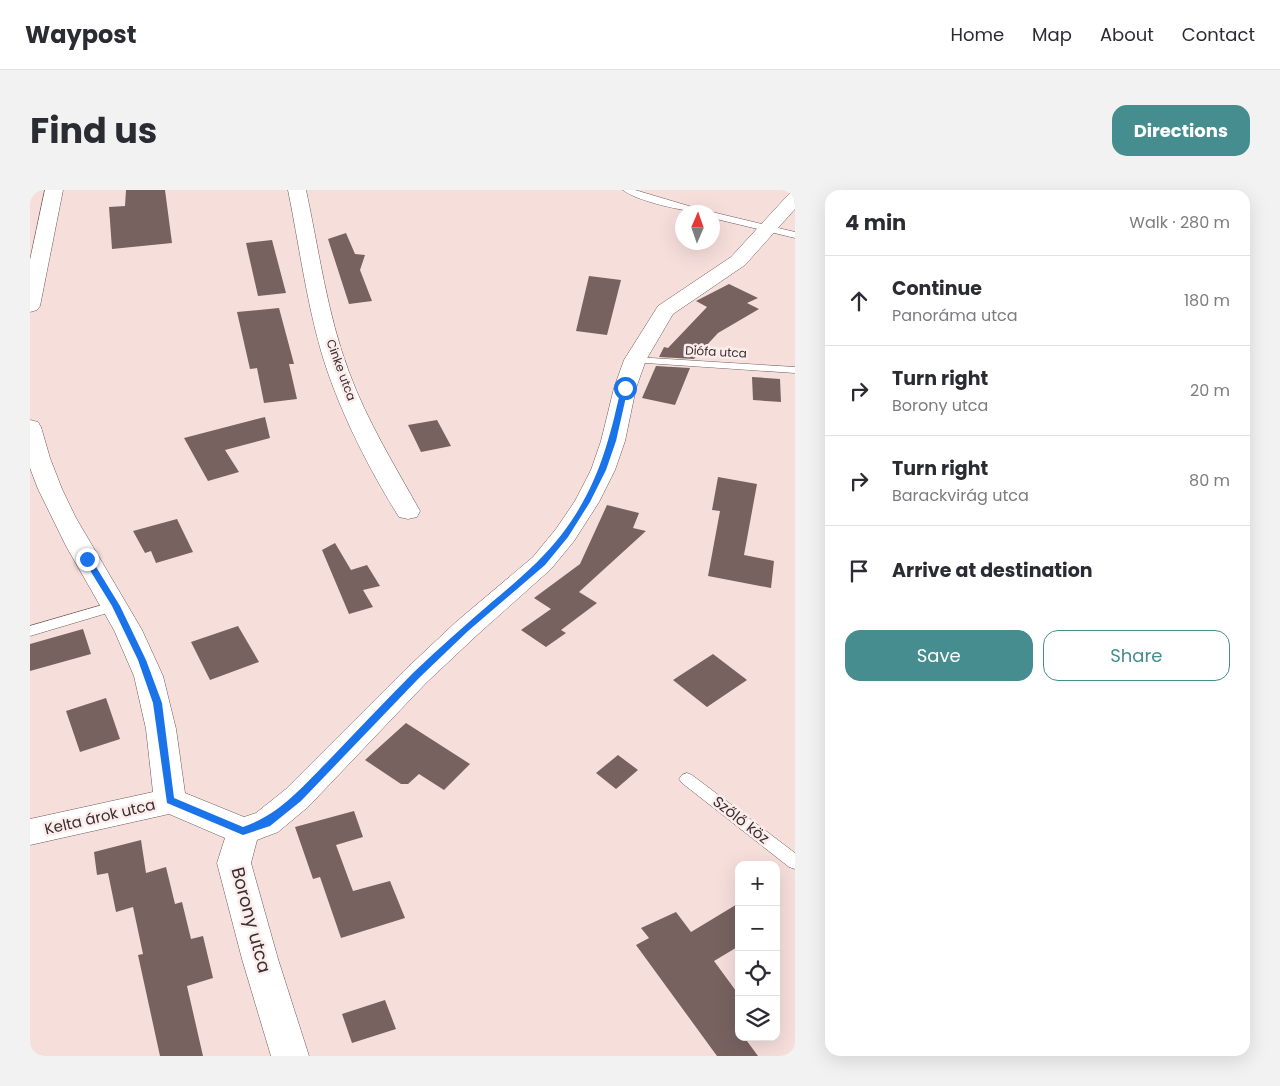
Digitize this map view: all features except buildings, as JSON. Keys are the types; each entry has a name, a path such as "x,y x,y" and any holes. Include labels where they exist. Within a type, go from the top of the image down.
{"street":[{"path":"30,306 34,267 54,190"},
{"name":"Cinke utca","path":"297,190 331,350 348,396 377,455 408,511"},
{"path":"30,427 42,472 57,506 116,606 142,660 158,703 170,801 243,832 266,823 297,798 416,676 466,629 542,563 571,527 587,502 613,441 625,388 635,360 665,310 738,261 795,198"},
{"name":"Kelta árok utca","path":"30,832 170,801"},
{"name":"Borony utca","path":"243,832 234,863 260,959 290,1056"}],"lane":[{"path":"627,190 675,205"},
{"path":"720,217 795,235"},
{"name":"Diófa utca","path":"635,360 795,370"},
{"path":"30,630 116,606"},
{"name":"Szőlő köz","path":"687,779 795,862"}],"route":[{"path":"87,559 116,606 142,660 158,703 170,801 243,832 266,823 297,798 416,676 466,629 542,563 565,535 587,502 613,441 625,388"}]}
